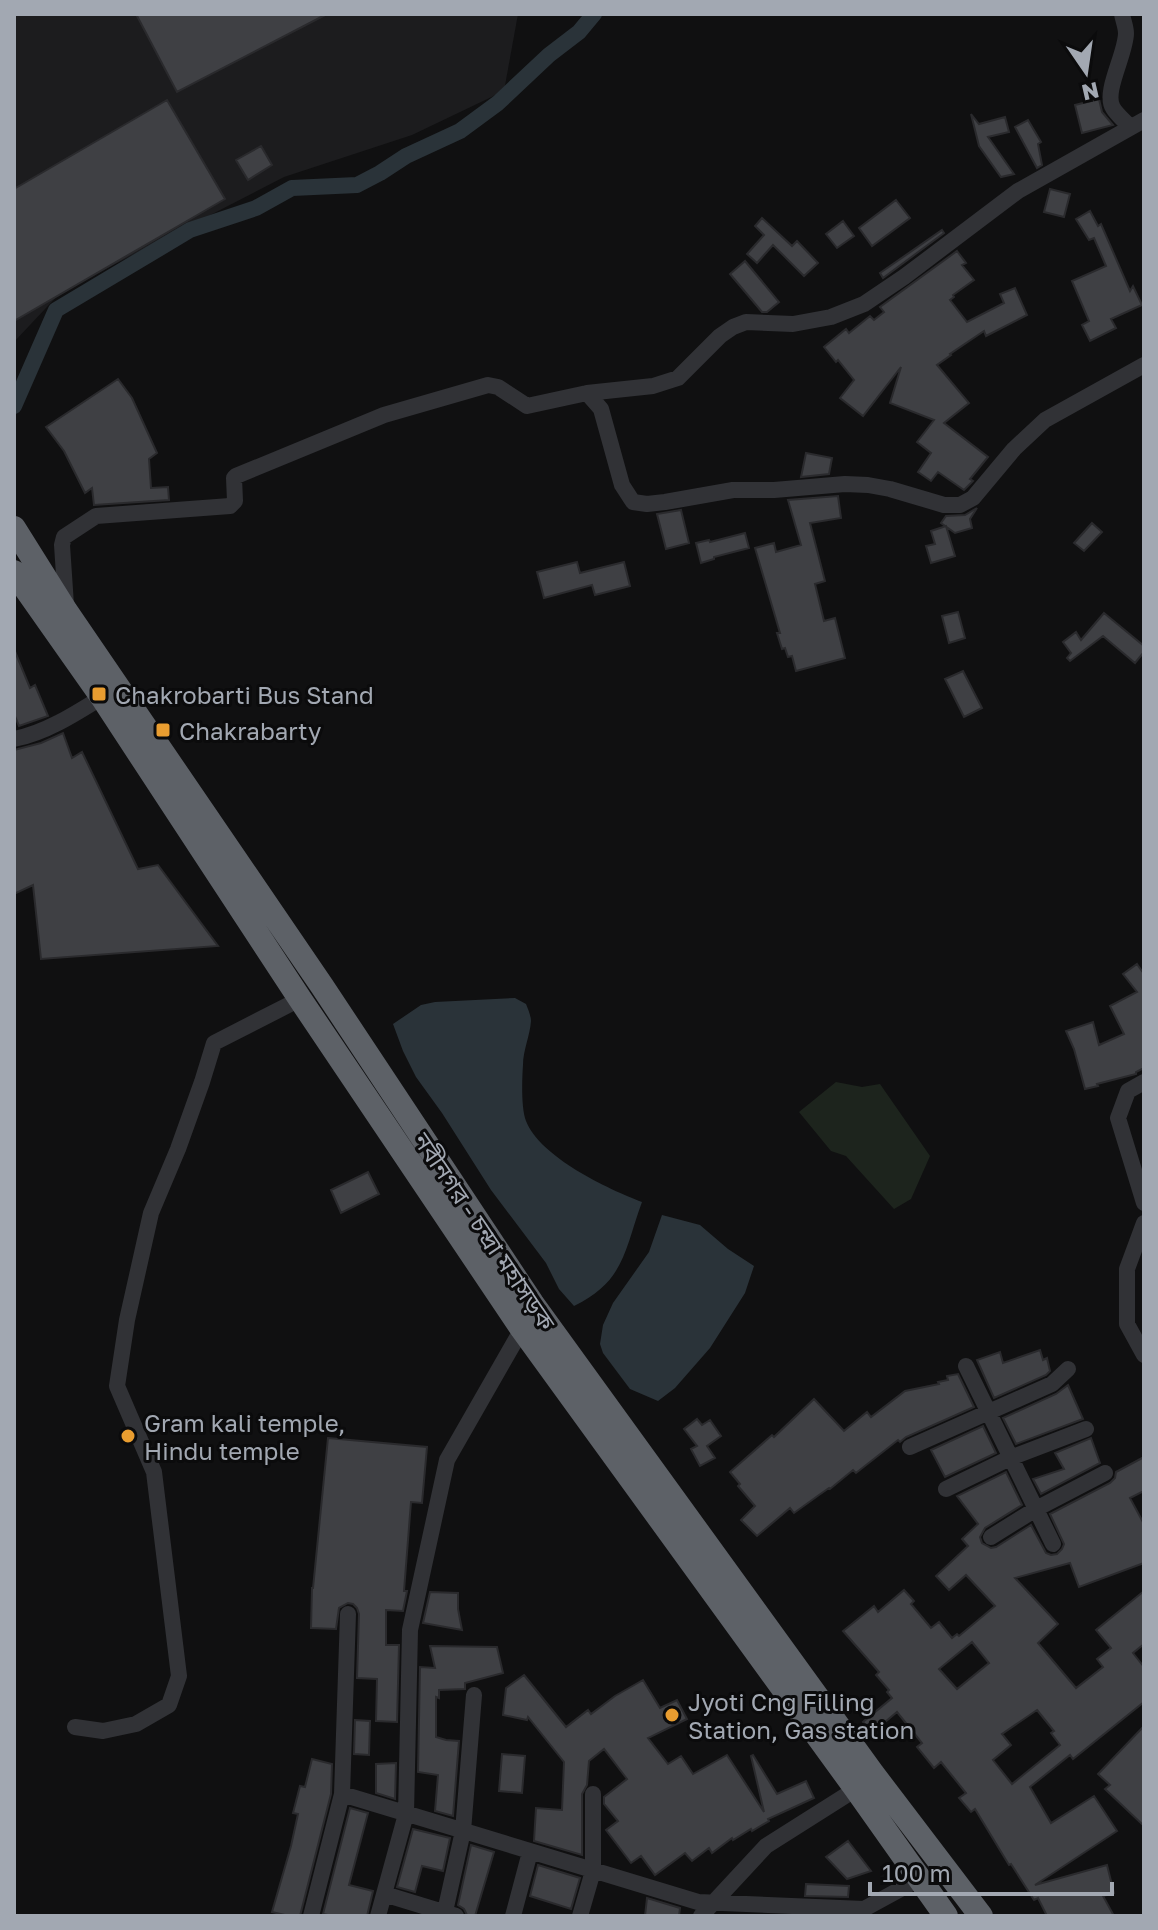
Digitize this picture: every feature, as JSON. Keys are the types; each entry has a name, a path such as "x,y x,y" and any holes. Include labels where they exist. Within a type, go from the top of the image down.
{"highway":[{"name":"নবীনগর - চন্দ্রা মহাসড়ক","path":"14,528 260,916 300,999 522,1329 946,1916"},
{"name":"নবীনগর - চন্দ্রা মহাসড়ক","path":"14,572 532,1303 854,1749 981,1916"}],"street":[{"path":"66,611 64,537 92,517 230,506 235,501 233,482 236,476 384,415 488,385 498,387 527,406 587,393 653,386 678,378 733,327 746,322 793,324 831,317 864,304 1018,191 1137,124 1112,108 1110,100 1109,92 1119,67 1126,33 1122,14"},
{"path":"587,393 601,409 622,485 633,502 665,502 733,490 845,484 890,489 944,505 960,505 973,498 1014,449 1045,420 1144,365"},
{"path":"14,739 31,736 102,697"},
{"path":"75,1727 103,1731 136,1724 169,1705 179,1676 154,1472 117,1386 127,1320 151,1213 178,1149 214,1043 300,999"},
{"path":"1144,1082 1128,1091 1118,1118 1144,1203"},
{"path":"1144,1223 1127,1269 1127,1324 1144,1355"},
{"path":"378,1916 406,1814 410,1630 447,1460 522,1329"},
{"path":"966,1366 1053,1544"},
{"path":"910,1447 1052,1384 1068,1369"},
{"path":"946,1489 1010,1458 1086,1429"},
{"path":"991,1537 1105,1473"},
{"path":"311,1916 342,1794 348,1614"},
{"path":"384,1894 448,1915 463,1831 474,1695"},
{"path":"707,1909 766,1846 856,1789"},
{"path":"342,1794 698,1902 707,1909 864,1909 919,1879"},
{"path":"580,1916 593,1871 593,1794"},
{"path":"513,1916 530,1852"}],"shaded area":[{"path":"14,14 518,14 504,91 412,135 284,177 61,292 14,342"},
{"path":"515,998 526,1004 531,1019 523,1059 522,1093 524,1115 534,1134 545,1147 576,1170 642,1202 626,1250 613,1275 604,1286 574,1306 559,1289 546,1263 491,1190 416,1077 393,1024 421,1005 435,1002"},
{"path":"836,1082 862,1087 880,1084 930,1156 911,1199 894,1209 846,1156 831,1151 799,1112"},
{"path":"662,1215 700,1225 754,1266 745,1293 710,1348 675,1388 658,1401 630,1389 603,1353 600,1344 603,1325 613,1303 649,1252"}],"building":[{"path":"136,14 327,14 177,92"},
{"path":"1099,99 1102,112 1113,125 1082,133 1075,105"},
{"path":"167,100 225,199 14,321 14,189"},
{"path":"971,114 979,124 1005,117 1009,132 988,137 1014,174 1001,177 979,146"},
{"path":"1028,120 1041,142 1038,144 1042,165 1037,168 1015,127"},
{"path":"261,146 272,165 248,180 236,160"},
{"path":"1050,189 1070,194 1064,217 1044,212"},
{"path":"896,200 910,218 872,246 859,228"},
{"path":"1090,211 1098,226 1101,224 1130,291 1133,286 1142,305 1111,319 1116,328 1090,341 1082,325 1089,321 1072,281 1106,266 1094,238 1089,240 1076,219"},
{"path":"762,218 792,246 797,241 818,263 804,276 773,245 757,263 747,254 764,235 755,226"},
{"path":"843,221 854,236 837,248 826,234"},
{"path":"942,230 944,233 883,278 880,273"},
{"path":"957,251 966,263 962,265 974,280 950,300 967,322 1004,303 1000,294 1015,288 1027,315 986,336 984,331 937,365 969,403 944,423 988,457 964,490 938,472 931,481 918,472 931,453 917,442 934,420 890,403 901,367 863,416 840,398 854,380 824,347 846,329 849,333 870,316 874,320 884,312 880,307"},
{"path":"745,261 779,302 767,312 762,312 730,274"},
{"path":"118,379 132,398 157,453 149,459 151,488 168,487 169,500 94,505 92,488 85,493 64,451 46,427"},
{"path":"806,453 832,458 829,474 801,477"},
{"path":"838,496 841,518 810,523 825,581 815,584 824,621 835,618 845,658 796,671 792,656 788,657 785,648 782,649 755,548 774,543 776,552 801,545 788,500"},
{"path":"977,508 970,519 972,528 955,533 941,523 946,516 965,515"},
{"path":"681,510 689,543 666,549 657,514"},
{"path":"1092,523 1102,532 1084,551 1074,543"},
{"path":"946,526 955,556 931,563 926,546 935,544 931,531"},
{"path":"745,533 749,548 701,563 696,543"},
{"path":"577,562 580,573 624,562 630,586 595,595 592,585 544,598 537,572"},
{"path":"958,612 965,638 949,643 942,616"},
{"path":"1104,613 1144,646 1144,652 1135,663 1103,636 1070,661 1067,658 1071,653 1063,642 1076,632 1081,640"},
{"path":"14,649 30,688 35,685 48,716 19,726 14,714"},
{"path":"963,671 982,708 964,717 945,679"},
{"path":"63,733 72,758 82,752 138,869 158,865 218,946 41,959 33,885 14,894 14,750"},
{"path":"1137,964 1144,974 1144,1068 1136,1074 1085,1089 1066,1031 1093,1022 1099,1045 1124,1034 1110,1006 1137,992 1123,974"},
{"path":"368,1172 379,1194 341,1213 331,1190"},
{"path":"1040,1350 1043,1360 1047,1358 1050,1371 994,1398 977,1360 1000,1352 1003,1363"},
{"path":"958,1374 974,1407 900,1442 898,1440 856,1473 853,1470 794,1513 790,1508 757,1536 741,1520 755,1506 730,1472 772,1435 774,1437 814,1399 844,1431 867,1412 871,1417 905,1391 939,1384 948,1380 947,1376"},
{"path":"1068,1385 1083,1419 1016,1444 1003,1418 1056,1394"},
{"path":"697,1419 702,1425 710,1420 721,1436 707,1446 715,1458 700,1466 691,1449 697,1446 684,1429"},
{"path":"983,1426 996,1453 945,1477 931,1450"},
{"path":"328,1438 427,1447 422,1503 411,1502 404,1591 407,1591 403,1611 386,1610 386,1645 399,1645 397,1722 376,1721 377,1679 357,1678 357,1608 348,1603 339,1608 336,1629 311,1628 312,1588"},
{"path":"1091,1438 1100,1463 1041,1494 1033,1479 1064,1469 1055,1453"},
{"path":"1144,1457 1144,1491 1130,1498 1144,1524 1144,1563 1079,1587 1070,1563 1015,1578 1058,1624 1038,1643 1076,1688 1103,1667 1097,1659 1111,1648 1096,1630 1144,1591 1144,1644 1133,1653 1144,1667 1144,1702 1073,1759 1070,1755 1030,1787 1051,1823 1094,1796 1117,1831 1035,1885 1107,1865 1114,1893 1103,1896 1114,1916 1047,1916 1038,1898 1034,1900 1009,1865 975,1809 971,1812 959,1798 966,1793 941,1762 934,1768 917,1747 922,1743 897,1712 872,1733 863,1722 892,1698 876,1675 879,1672 843,1631 874,1606 878,1612 904,1590 914,1601 911,1604 931,1628 939,1622 952,1638 957,1634 959,1636 995,1606 966,1575 949,1590 936,1576 968,1546 962,1539 978,1524 957,1496 1006,1472 1022,1505 985,1528 980,1537 982,1543 996,1547 1031,1525 1046,1553 1051,1555 1057,1554 1064,1544 1050,1514 1110,1483 1116,1472","holes":["972,1642 989,1663 957,1689 939,1669","1037,1710 1054,1731 1051,1733 1060,1745 1012,1784 993,1760 1011,1745 1002,1734"]},
{"path":"430,1592 458,1593 462,1630 423,1623"},
{"path":"430,1646 497,1647 503,1673 465,1683 465,1689 439,1690 439,1698 436,1697 436,1737 459,1741 453,1816 435,1811 438,1775 418,1772 420,1667 435,1668"},
{"path":"524,1675 566,1727 588,1710 591,1714 643,1680 660,1708 677,1700 687,1719 648,1738 668,1764 681,1756 693,1774 727,1755 764,1812 753,1755 777,1794 806,1781 814,1798 768,1819 752,1831 732,1838 712,1853 709,1848 692,1861 685,1853 655,1875 641,1856 631,1863 606,1830 618,1821 604,1804 604,1797 627,1779 604,1749 589,1761 587,1785 582,1794 582,1855 534,1841 536,1808 562,1810 564,1762 528,1717 527,1720 503,1715 506,1688"},
{"path":"355,1720 370,1721 369,1755 354,1754"},
{"path":"1144,1726 1144,1826 1105,1789 1110,1785 1098,1774"},
{"path":"502,1754 525,1756 522,1793 499,1791"},
{"path":"312,1759 332,1764 331,1794 300,1916 289,1916 272,1912 291,1846 298,1814 293,1813 300,1786 305,1787"},
{"path":"396,1763 395,1799 376,1793 376,1764"},
{"path":"350,1808 368,1813 349,1885 373,1891 367,1916 332,1916 323,1914"},
{"path":"413,1829 450,1838 443,1871 422,1866 415,1892 397,1887"},
{"path":"848,1841 871,1871 847,1879 826,1857"},
{"path":"471,1845 494,1852 475,1916 467,1915 458,1905"},
{"path":"538,1865 580,1878 571,1909 530,1896"},
{"path":"806,1884 849,1886 848,1897 805,1896"},
{"path":"647,1898 680,1908 679,1916 645,1916"}],"waterway":[{"path":"14,406 56,310 190,230 256,208 292,188 357,185 406,156 460,131 498,103 549,55 579,32 594,14"}],"place":[{"name":"Chakrobarti Bus Stand","path":"99,694"},
{"name":"Chakrabarty","path":"163,730"},
{"name":"Gram kali temple, Hindu temple","path":"128,1436"},
{"name":"Jyoti Cng Filling Station, Gas station","path":"672,1715"}]}
